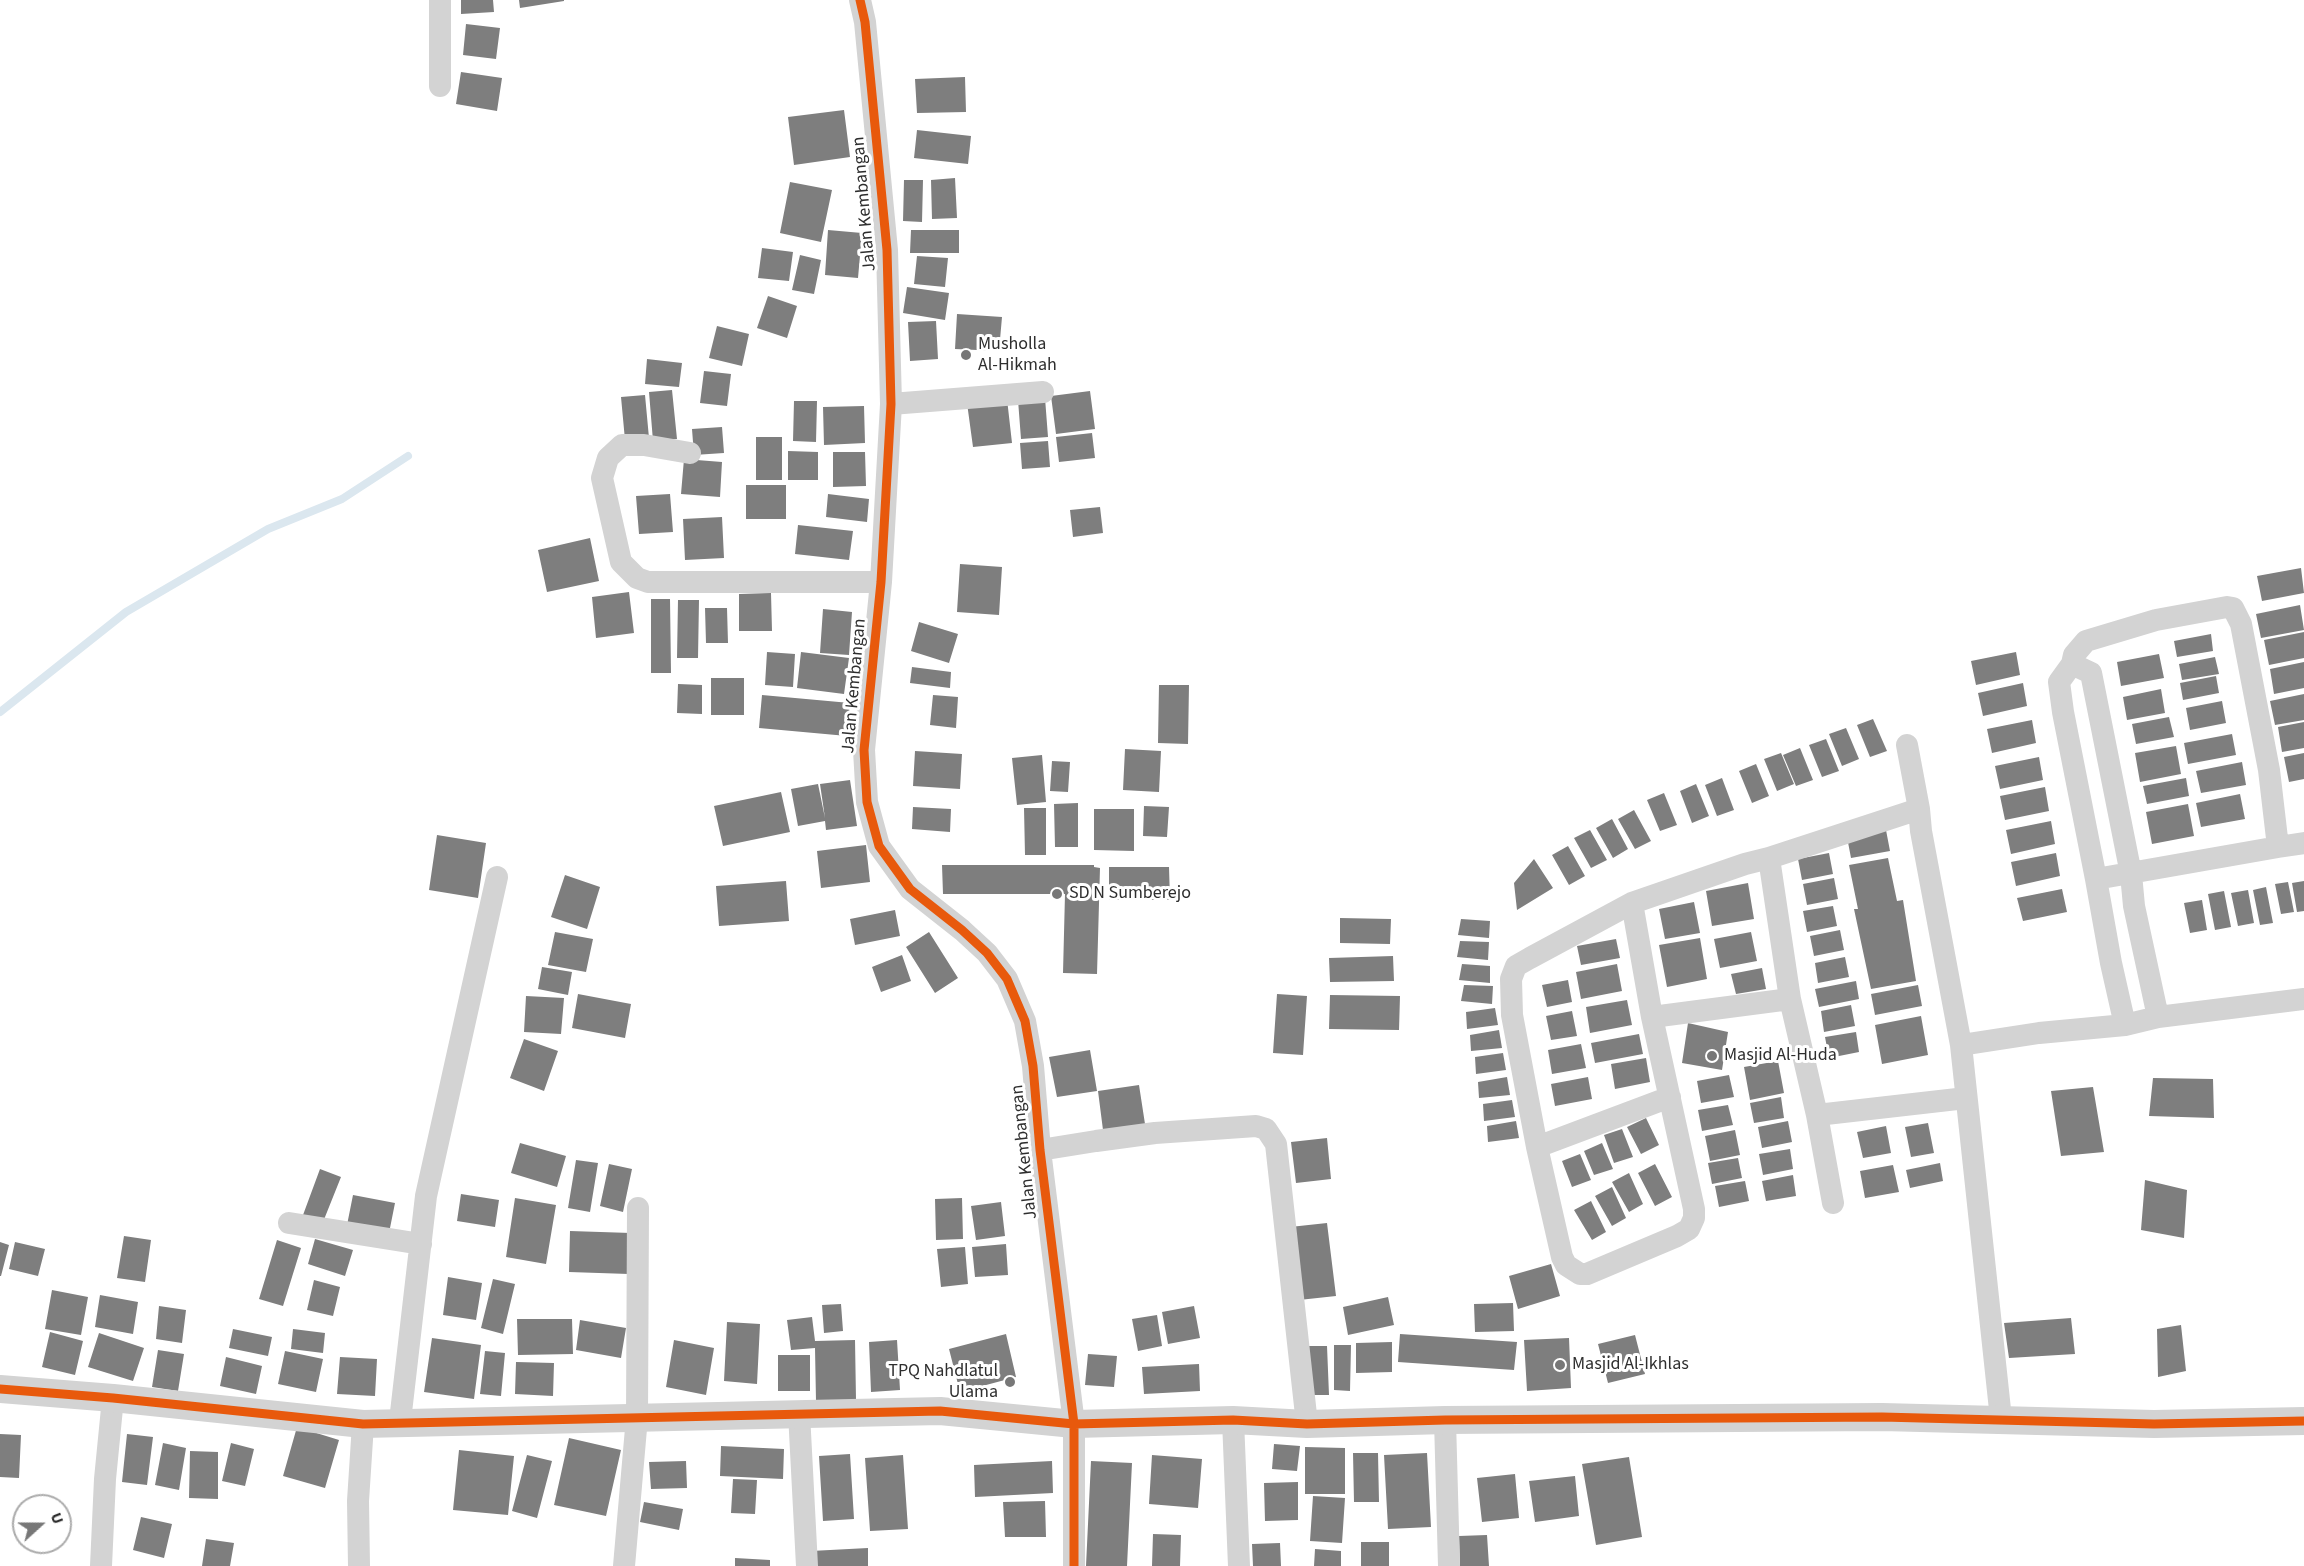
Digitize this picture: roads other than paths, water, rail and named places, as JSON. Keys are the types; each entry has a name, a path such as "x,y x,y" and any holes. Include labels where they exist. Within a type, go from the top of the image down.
{"street":[{"path":"440,0 440,86"},
{"name":"Jalan Kembangan","path":"860,0 865,22 887,250 891,404 881,582 864,750 867,802 879,846 910,889 963,930 987,952 1007,979 1025,1021 1033,1066 1040,1150 1074,1424 1074,1566"},
{"path":"891,404 1043,392"},
{"path":"690,453 622,445 608,458 602,478 621,562 637,578 648,582 881,582"},
{"path":"2125,1025 2062,712 2059,682 2072,664 2074,655 2086,641 2156,620 2227,606 2233,608 2241,624 2269,770 2278,847"},
{"path":"2072,664 2091,672 2131,873 2134,906 2158,1017"},
{"path":"1907,745 1961,1045 2001,1419"},
{"path":"1632,903 1652,1017 1694,1209 1694,1218 1689,1229 1677,1236 1587,1274 1566,1266 1562,1257 1537,1147 1512,1015 1510,979 1516,966 1632,903 1745,864 1919,809"},
{"path":"2096,879 2304,843"},
{"path":"1769,858 1790,999 1817,1115 1833,1203"},
{"path":"400,1421 426,1196 498,877"},
{"path":"1652,1017 1790,999"},
{"path":"1961,1045 2039,1033 2125,1025 2158,1017 2304,999"},
{"path":"1537,1147 1670,1097"},
{"path":"1817,1115 1966,1098"},
{"path":"1040,1150 1155,1133 1256,1126 1266,1129 1276,1144 1307,1424"},
{"path":"624,1566 637,1417 638,1208"},
{"path":"289,1223 421,1244"},
{"path":"0,1389 113,1398 363,1424 400,1421 940,1411 1074,1424 1233,1420 1307,1424 1445,1420 1882,1417 2154,1424 2304,1421"},
{"path":"101,1566 105,1479 113,1398"},
{"path":"799,1413 807,1566"},
{"path":"1233,1420 1239,1566"},
{"path":"1445,1420 1449,1566"},
{"path":"359,1566 358,1502 363,1424"}],"waterway":[{"path":"0,712 126,612 268,529 342,499 408,456"}],"place":[{"name":"Musholla Al-Hikmah","path":"966,355"},
{"name":"SD N Sumberejo","path":"1057,894"},
{"name":"Masjid Al-Huda","path":"1712,1056"},
{"name":"Masjid Al-Ikhlas","path":"1560,1365"},
{"name":"TPQ Nahdlatul Ulama","path":"1010,1382"}]}
